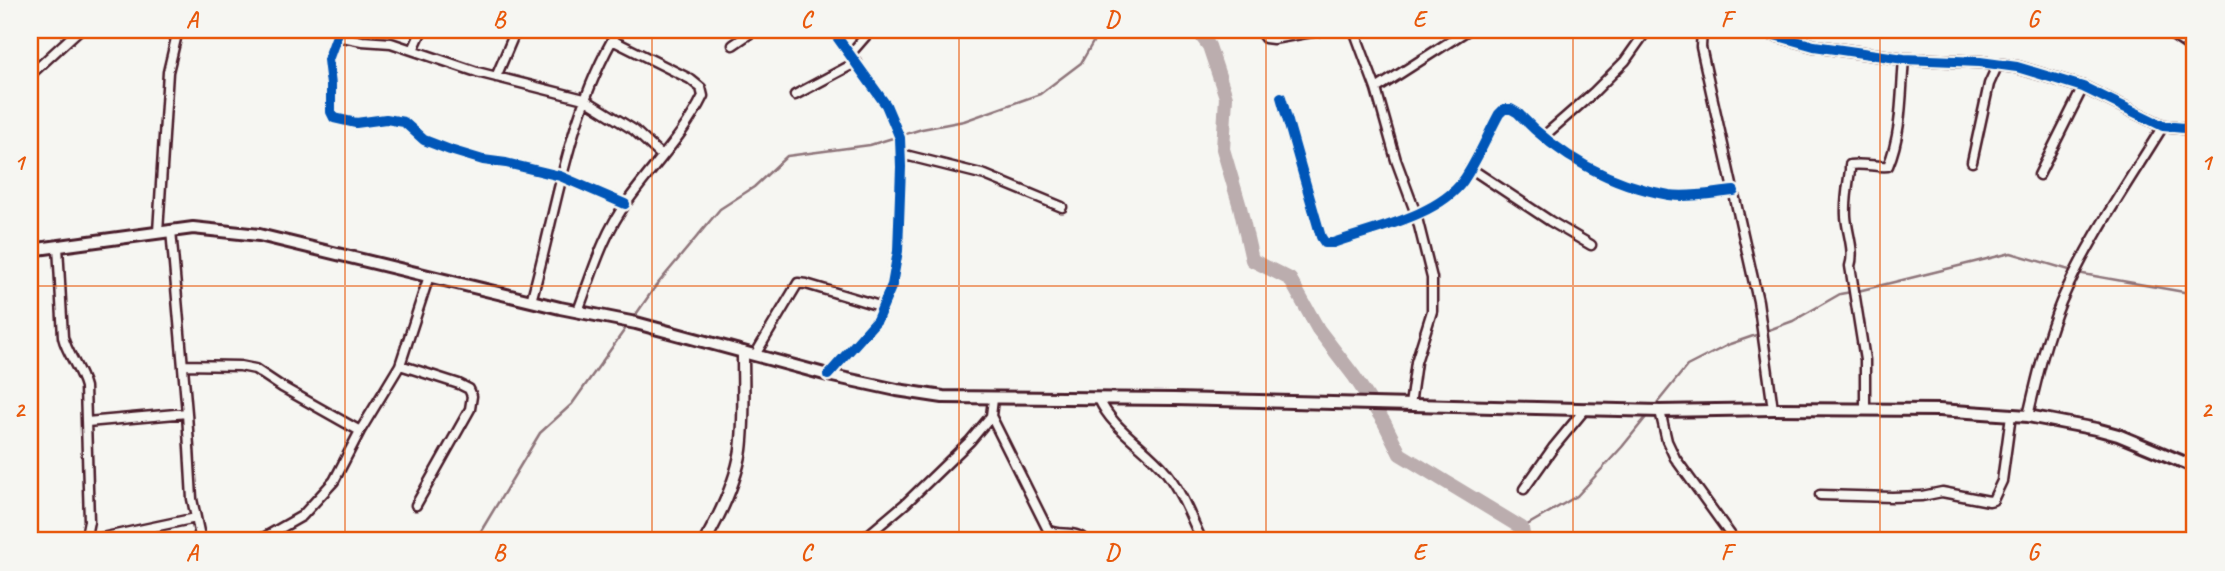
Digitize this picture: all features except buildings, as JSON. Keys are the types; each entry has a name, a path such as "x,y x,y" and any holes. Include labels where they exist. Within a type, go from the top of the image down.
{"main road":[{"path":"30,250 193,228 259,235 578,312 632,321 828,375 924,395 993,399 1654,410 1939,410 2028,416 2096,429 2118,435 2195,467"}],"street":[{"path":"30,75 79,30"},
{"path":"158,232 168,72 178,30"},
{"path":"414,50 422,30"},
{"path":"496,77 516,30"},
{"path":"531,301 548,240 560,176 584,99 618,30"},
{"path":"733,45 755,30"},
{"path":"828,375 871,328 892,285 898,251 901,146 886,104 832,30"},
{"path":"851,53 871,30"},
{"path":"1259,30 1265,38 1273,39 1323,30"},
{"path":"1354,30 1376,89 1428,258 1432,311 1416,362 1410,405"},
{"path":"1376,89 1467,30"},
{"path":"1544,136 1625,61 1647,30"},
{"path":"1702,30 1701,47 1762,323 1773,409"},
{"path":"1757,30 1814,46 1904,58 1998,64 2039,72 2083,88 2163,126 2195,128"},
{"path":"2165,30 2190,47"},
{"path":"625,204 560,176 483,160 450,150 424,140 404,122 386,119 356,124 334,118 331,112 328,60 338,33 362,41 391,43 496,77 584,99 634,130 662,156"},
{"path":"578,312 598,256 625,204 703,96 701,88 690,79 612,40"},
{"path":"1865,410 1865,360 1850,266 1853,251 1849,243 1845,212 1850,165 1864,163 1875,167 1888,166 1894,153 1898,131 1904,58"},
{"path":"795,94 857,62"},
{"path":"1972,162 1989,84 1998,64"},
{"path":"2039,175 2083,88"},
{"path":"1281,96 1321,237 1325,243 1333,243 1416,214 1454,191 1470,168 1499,114 1504,109 1511,108 1578,163 1633,186 1670,195 1734,191"},
{"path":"2028,416 2060,304 2098,231 2163,126"},
{"path":"901,146 985,175 1062,207"},
{"path":"1470,168 1591,245"},
{"path":"171,230 192,499 201,541"},
{"path":"58,246 63,337 65,346 81,373 87,422 89,521 86,541 195,518"},
{"path":"258,541 302,516 334,481 360,430 400,365 429,276"},
{"path":"755,355 798,284 883,307"},
{"path":"705,541 721,512 739,457 743,423 743,352"},
{"path":"183,365 240,366 255,369 360,430"},
{"path":"400,365 460,384 469,389 472,396 470,409 416,505"},
{"path":"993,399 991,416 1052,537 1070,532 1086,541"},
{"path":"1099,399 1106,415 1168,475 1183,498 1202,541"},
{"path":"1524,489 1586,408"},
{"path":"1654,410 1675,458 1735,541"},
{"path":"87,422 187,413"},
{"path":"1820,495 1892,498 1942,492 1993,500 2002,481 2011,415"},
{"path":"861,541 906,503 970,441 991,416"}],"waterway":[{"path":"632,320 655,287 720,209 754,187 787,156 870,145 922,129 964,121 1040,94 1081,63 1100,30"},
{"path":"1197,30 1209,46 1226,97 1223,149 1252,260 1290,279 1318,329 1354,376 1384,422 1400,454 1522,528 1524,541"},
{"path":"1858,291 2011,253 2083,274 2195,294"},
{"path":"1766,331 1793,321 1840,294 1851,292"},
{"path":"475,541 540,433 572,404 628,325"},
{"path":"1653,408 1687,366 1730,344 1759,334"},
{"path":"1522,528 1577,496 1647,416"}],"cycle path":[{"path":"339,30 328,60 331,112 334,118 356,123 386,119 404,122 424,140 450,150 483,160 560,176 625,204"},
{"path":"828,375 877,320 892,285 898,251 901,167 900,138 886,105 832,30"},
{"path":"1757,30 1814,46 1904,59 1980,62 2017,67 2083,87 2163,126 2195,129"},
{"path":"1281,97 1325,243 1333,243 1403,220 1452,193 1468,173 1504,109 1518,113 1550,143 1568,155 1627,184 1677,196 1734,191"}]}
